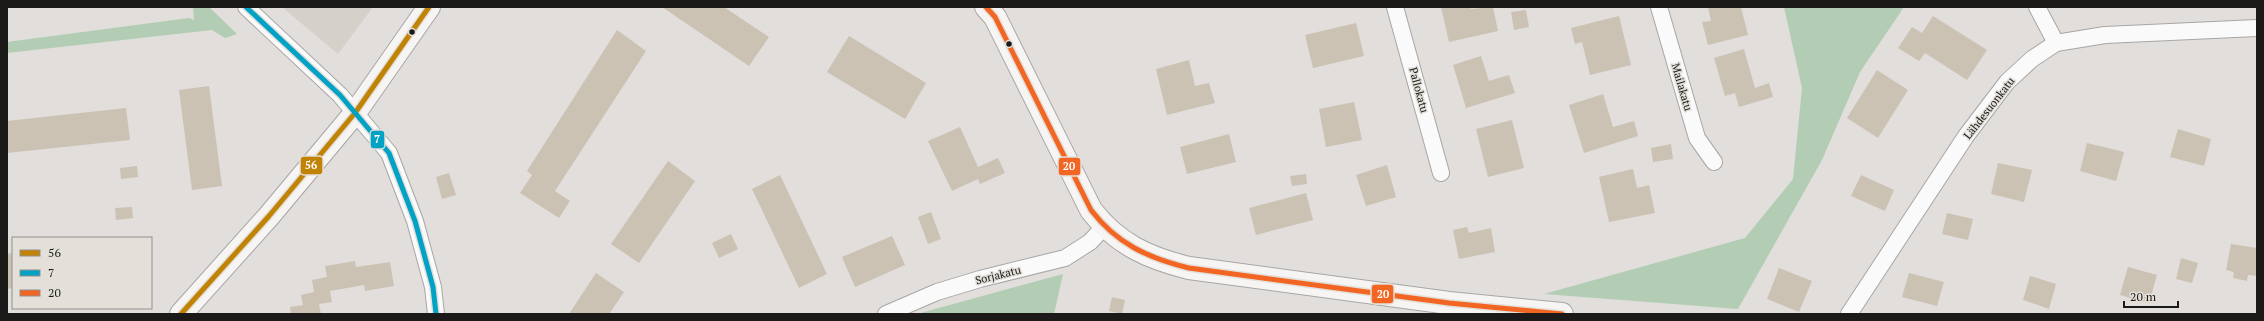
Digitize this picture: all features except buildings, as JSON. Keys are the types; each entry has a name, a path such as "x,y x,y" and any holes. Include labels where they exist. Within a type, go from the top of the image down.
{"street":[{"path":"246,7 340,95 389,153 415,221 433,287 436,314"},
{"path":"181,314 269,216 355,113 429,7"},
{"path":"986,7 995,17 1091,210 1104,227 1131,247 1159,261 1189,268 1449,303 1562,314"},
{"name":"Pallokatu","path":"1396,7 1441,173"},
{"name":"Mailakatu","path":"1659,7 1697,138 1714,162"},
{"path":"2037,7 2056,43"},
{"name":"Lähdesuonkatu","path":"1849,314 1966,136 2007,82 2032,59 2056,43 2105,35 2257,28"},
{"name":"Sorjakatu","path":"886,314 937,292 980,279 1066,258 1090,242 1104,227"}],"shaded area":[{"path":"282,7 373,7 338,54"}],"green space":[{"path":"193,7 209,7 237,34 225,38 212,30 7,53 7,42 189,18 194,20"},
{"path":"1784,7 1904,7 1860,72 1822,160 1738,309 1544,294 1745,238 1793,179 1802,88"},
{"path":"1063,274 1054,314 918,314 924,312"}],"transit line":[{"name":"7","path":"246,7 340,95 389,153 415,221 433,287 436,314"},
{"name":"56","path":"181,314 269,216 355,113 429,7"},
{"name":"20","path":"986,7 995,17 1091,210 1112,232 1134,248 1160,260 1189,268 1449,303 1562,314"}]}
